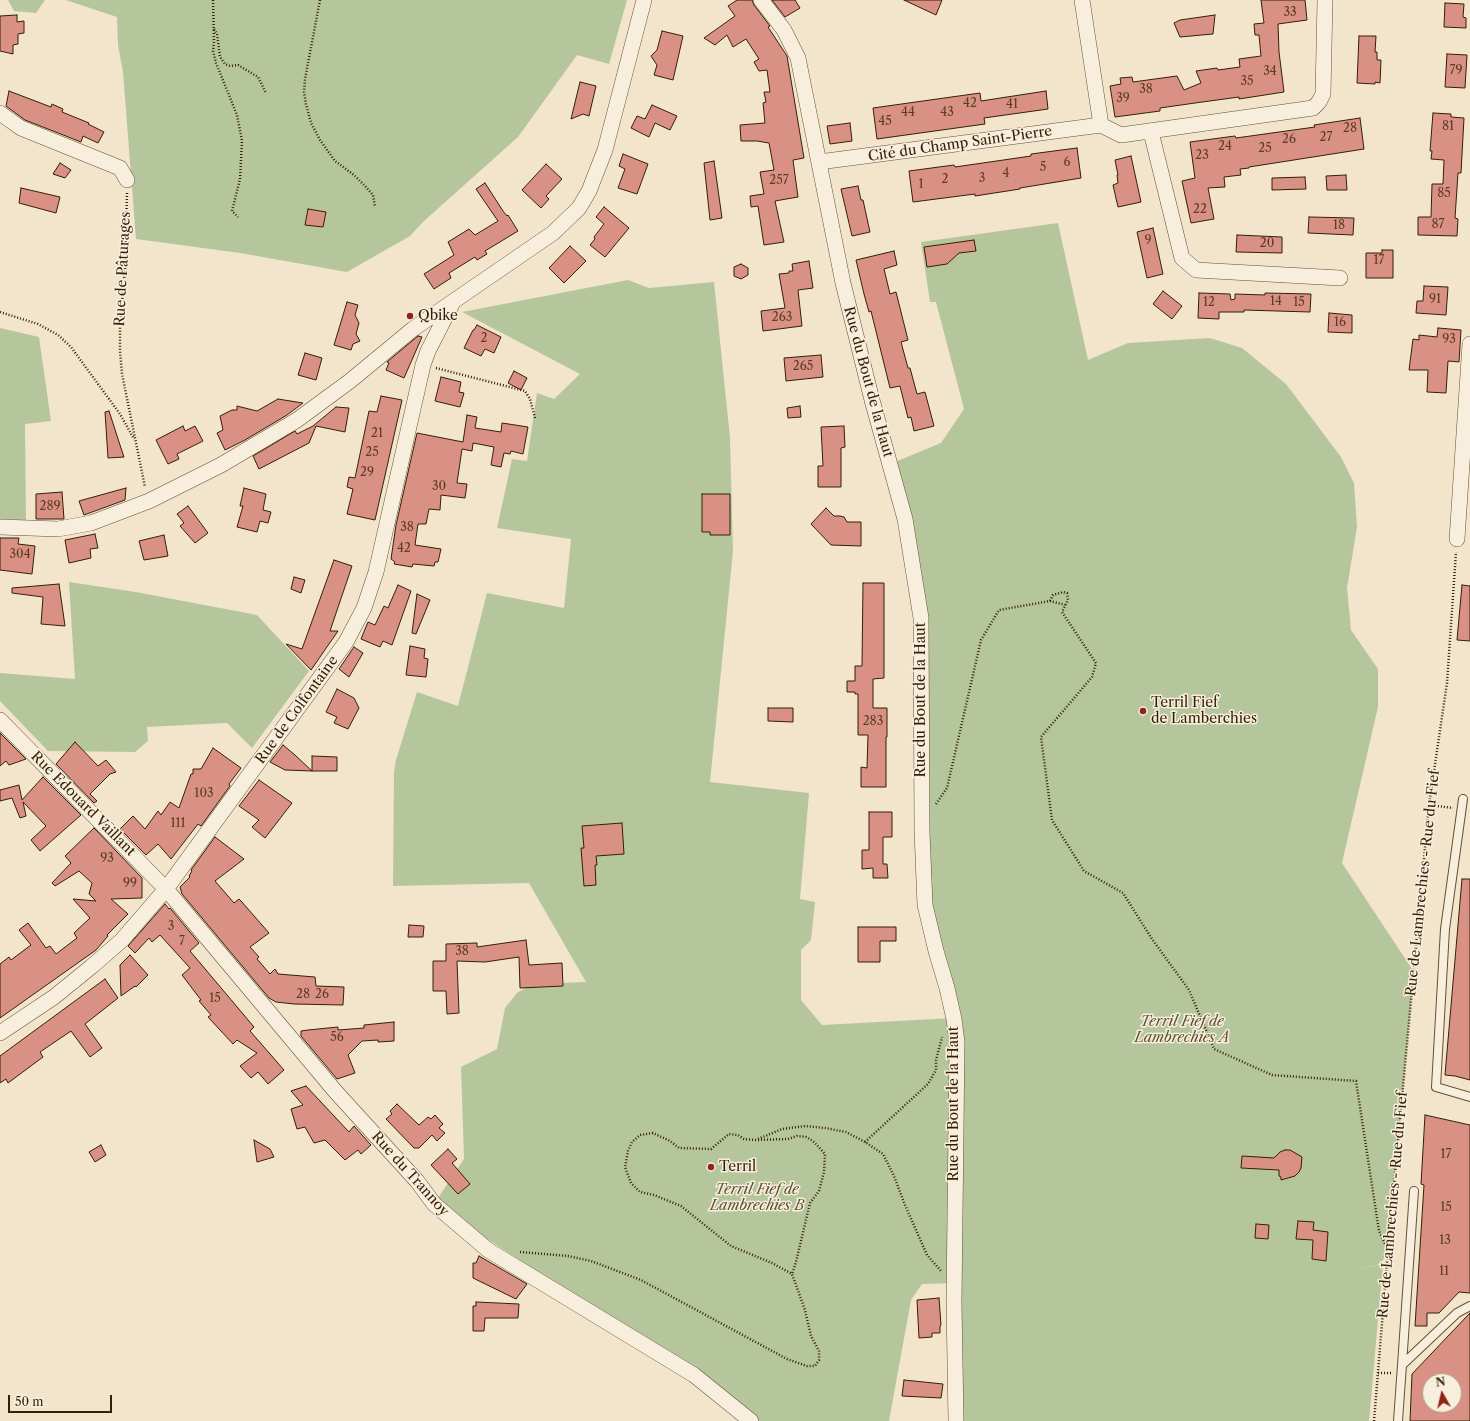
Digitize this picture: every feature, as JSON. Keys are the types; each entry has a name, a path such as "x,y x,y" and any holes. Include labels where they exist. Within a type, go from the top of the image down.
{"street":[{"path":"0,527 46,530 74,528 92,523 149,500 221,465 297,420 350,381 412,328 553,233 579,208 589,191 605,150 644,0"},
{"name":"Rue du Bout de la Haut","path":"761,0 784,30 798,58 843,284 872,400 905,520 921,618 922,832 925,905 947,988 954,1019 957,1042 954,1279 956,1421"},
{"path":"1082,0 1101,125 1121,135 1151,132 1313,108 1319,102 1323,94 1325,0"},
{"path":"0,113 21,128 104,160 120,168 127,180"},
{"name":"Cité du Champ Saint-Pierre","path":"819,162 1101,125"},
{"path":"1151,132 1182,258 1196,270 1340,278"},
{"name":"Rue de Colfontaine","path":"0,1033 54,997 92,968 122,940 166,888 323,676 346,642 364,608 376,572 428,351 454,301"},
{"path":"1457,539 1470,344"},
{"name":"Rue Edouard Vaillant","path":"0,720 166,888"},
{"name":"Rue du Trannoy","path":"166,888 335,1091 416,1180 434,1204 488,1250 694,1374 751,1421"}],"lane":[{"path":"1463,799 1445,929 1436,1087 1470,1097"},
{"path":"1398,1421 1414,1191"},
{"path":"1402,1365 1457,1313 1470,1306"}],"path":[{"path":"213,0 213,51 216,63 237,115 242,141 240,179 232,211 238,217"},
{"path":"320,0 305,79 304,92 306,104 312,123 320,140 335,161 354,175 373,195 375,207"},
{"path":"214,28 217,34 220,57 230,66 238,65 258,77 266,93"},
{"name":"Rue de Pâturages","path":"127,180 125,268 120,324 120,351 122,374 143,479 149,500"},
{"path":"0,312 38,324 58,335 71,347 120,414 136,442"},
{"path":"424,365 525,391 530,399 535,418"},
{"name":"Rue de Lambrechies - Rue du Fief","path":"1374,1421 1388,1250 1429,805 1447,683 1457,539"},
{"path":"1050,601 1053,595 1063,592 1067,593 1068,600 1062,612 1096,663 1092,677 1041,737 1052,820 1084,871 1122,893 1152,939 1189,990 1214,1049 1272,1075 1356,1081 1379,1231 1388,1250"},
{"path":"942,795 947,788 981,640 999,610 1050,601 1066,605"},
{"path":"1429,805 1461,809"},
{"path":"865,1142 928,1084 936,1070"},
{"path":"756,1140 782,1129 805,1126 825,1128 846,1132 883,1154 928,1255 946,1278 954,1279"},
{"path":"512,1252 568,1256 591,1261 641,1280 787,1358 807,1366 815,1366 819,1360 819,1352 811,1336 805,1310 792,1274 810,1203 818,1191 824,1172 825,1154 813,1141 806,1137 797,1136 788,1139 756,1140 744,1139 738,1135 729,1134 711,1150 679,1148 670,1141 653,1134 640,1135 632,1142 628,1151 625,1167 630,1183 640,1192 654,1195 680,1206 731,1246 772,1263 792,1274"}],"green space":[{"path":"8,0 45,0 36,13 14,11"},
{"path":"66,0 627,0 609,64 577,55 518,137 424,221 410,236 347,272 240,253 136,239 123,72 118,45 117,17"},
{"path":"1058,223 1088,360 1128,343 1210,338 1242,348 1286,384 1341,457 1354,483 1357,527 1347,588 1351,630 1378,669 1378,707 1342,863 1414,972 1388,1250 1383,1260 1377,1265 1355,1270 1383,1264 1369,1421 956,1421 954,1283 922,1284 911,1300 889,1421 751,1421 694,1374 434,1204 464,1159 461,1067 497,1049 505,1008 517,993 532,984 586,982 529,883 393,886 394,772 396,760 417,692 458,706 487,593 564,608 571,539 497,528 512,459 527,461 537,393 554,399 580,374 462,312 628,280 649,288 714,282 730,438 733,551 710,782 809,793 800,899 815,902 811,940 801,950 801,1000 822,1025 954,1018 925,905 921,618 890,464 941,443 964,409 936,302 930,302 921,242"},
{"path":"0,328 39,337 51,421 25,424 26,520 0,519"},
{"path":"69,582 136,592 257,615 309,671 252,748 227,723 147,727 148,741 135,752 48,751 0,701 0,673 75,679"}],"building":[{"path":"737,0 752,0 754,5 770,26 768,27 787,56 804,158 793,160 798,197 775,201 784,242 764,245 758,206 751,207 750,196 764,194 760,172 774,170 769,143 741,141 740,125 765,123 763,103 766,102 764,92 770,92 767,70 759,71 754,62 759,59 746,39 733,47 727,35 715,45 704,38 735,16 728,6"},
{"path":"772,0 795,0 800,8 785,17"},
{"path":"904,0 942,0 936,15"},
{"path":"1261,0 1305,0 1307,20 1278,24 1279,52 1284,92 1160,108 1160,111 1115,117 1110,86 1121,84 1120,78 1132,77 1133,82 1177,76 1184,90 1201,83 1196,71 1240,67 1239,59 1261,56 1259,35 1255,35 1254,24 1264,23"},
{"path":"1445,3 1464,4 1463,17 1466,18 1466,28 1444,27"},
{"path":"17,15 17,22 24,21 24,33 18,34 18,44 13,45 13,54 0,51 0,16"},
{"path":"1215,15 1213,34 1180,37 1174,23 1180,20"},
{"path":"662,31 683,36 673,80 654,75 657,65 651,56 657,50"},
{"path":"1359,36 1376,36 1375,52 1377,52 1377,60 1381,60 1380,83 1357,83"},
{"path":"1447,54 1467,55 1465,88 1445,87"},
{"path":"580,82 596,86 589,116 583,114 571,119"},
{"path":"9,91 51,107 52,104 63,109 62,112 89,123 88,124 104,132 98,143 83,136 81,142 25,120 6,106"},
{"path":"1046,91 1048,109 984,118 985,124 877,139 873,108 980,93 981,101"},
{"path":"652,105 677,116 670,130 655,123 649,137 631,128 637,116 645,119"},
{"path":"1433,113 1451,114 1451,117 1464,118 1461,173 1458,173 1455,218 1458,219 1457,236 1418,235 1418,217 1431,217 1432,184 1443,184 1444,160 1431,159 1432,151 1430,151"},
{"path":"1360,118 1364,149 1240,169 1241,175 1224,177 1225,187 1208,188 1214,219 1191,223 1182,181 1195,178 1190,142 1235,136 1236,138 1315,127 1314,125"},
{"path":"850,123 852,141 830,144 827,126"},
{"path":"1077,148 1081,178 975,196 975,194 913,202 909,171 954,165 955,167"},
{"path":"623,154 648,164 637,194 618,188 625,169 619,166"},
{"path":"1131,156 1141,202 1118,207 1113,185 1118,183 1115,160"},
{"path":"714,161 722,218 710,220 704,163"},
{"path":"60,163 71,170 65,178 53,174"},
{"path":"546,164 562,179 546,196 549,199 541,208 522,190"},
{"path":"1346,175 1347,190 1327,190 1326,176"},
{"path":"1305,177 1306,189 1272,190 1272,178"},
{"path":"485,183 518,231 485,251 487,254 477,260 475,257 449,273 451,278 434,289 424,274 454,255 448,242 469,229 475,235 498,221 476,189"},
{"path":"858,186 861,200 863,200 870,232 852,236 841,189"},
{"path":"21,188 60,197 56,213 19,203"},
{"path":"604,207 629,228 605,257 590,245 604,224 596,217"},
{"path":"308,209 326,212 323,227 305,225"},
{"path":"1309,217 1354,218 1353,235 1308,233"},
{"path":"1153,228 1163,274 1147,278 1137,232"},
{"path":"1237,235 1282,237 1282,253 1236,252"},
{"path":"974,240 976,251 959,253 947,264 927,267 924,247"},
{"path":"570,246 586,261 564,283 549,268"},
{"path":"1382,250 1393,250 1393,278 1366,278 1366,253 1382,253"},
{"path":"894,251 897,265 884,269 890,294 896,292 908,340 901,342 908,368 910,368 917,394 925,392 934,426 914,431 911,417 908,418 900,386 890,388 871,311 869,312 856,260"},
{"path":"809,261 813,288 798,290 802,326 763,331 761,311 785,308 779,274 793,271 792,264"},
{"path":"741,264 748,268 748,275 741,279 734,276 734,267"},
{"path":"1424,286 1448,287 1446,315 1416,313 1417,301 1423,301"},
{"path":"1163,291 1182,306 1172,319 1153,304"},
{"path":"1199,293 1230,294 1231,300 1235,299 1235,294 1311,294 1310,312 1244,310 1244,312 1219,312 1219,319 1198,318"},
{"path":"347,302 358,305 355,315 359,323 356,334 360,341 353,344 351,350 334,345"},
{"path":"1329,313 1352,315 1352,333 1328,332"},
{"path":"477,325 501,337 494,353 485,349 481,356 464,348"},
{"path":"1438,328 1461,330 1459,362 1448,361 1446,393 1427,392 1428,370 1409,370 1413,339 1419,340 1419,335 1437,337"},
{"path":"418,336 422,337 404,378 386,370 389,363 387,362"},
{"path":"305,353 322,358 316,380 298,375"},
{"path":"821,355 823,377 786,381 784,358"},
{"path":"514,371 527,378 521,390 508,383"},
{"path":"441,377 461,382 459,392 464,393 460,407 435,401"},
{"path":"381,396 402,400 375,520 347,514 353,489 347,487 349,477 355,478 369,411 377,412"},
{"path":"278,399 303,403 287,415 225,450 217,433 223,430 220,416 232,410 237,410 237,406 257,411"},
{"path":"800,406 801,417 788,418 787,408"},
{"path":"336,407 349,408 345,432 316,426 309,443 259,469 253,456 295,431 297,434 313,426"},
{"path":"109,411 124,457 108,458 105,412"},
{"path":"467,415 477,417 475,428 501,432 502,423 528,427 523,454 511,451 510,454 504,453 501,467 491,465 494,447 473,443 472,451 462,449 457,483 467,484 465,498 441,495 440,510 429,509 426,524 418,524 415,545 441,549 438,562 435,562 434,566 413,564 412,567 394,564 395,562 391,559 396,525 417,433 463,442"},
{"path":"183,426 185,431 195,426 203,441 177,454 179,459 168,464 156,440"},
{"path":"844,426 845,447 841,448 841,487 818,487 818,466 823,466 821,427"},
{"path":"126,488 125,500 84,515 79,501"},
{"path":"244,488 266,494 263,510 271,512 268,523 260,521 257,532 237,527 243,506 240,506"},
{"path":"62,492 64,519 36,519 36,494"},
{"path":"702,494 730,494 730,535 710,535 710,532 702,532"},
{"path":"188,506 208,533 195,543 180,526 184,523 177,514"},
{"path":"826,508 834,516 844,517 847,522 861,522 861,546 831,545 811,524"},
{"path":"95,534 98,548 90,549 91,558 69,563 65,540"},
{"path":"164,535 168,556 144,560 139,541"},
{"path":"0,538 19,538 18,544 35,546 32,574 0,570"},
{"path":"334,560 352,566 330,631 338,631 311,670 286,644 302,649"},
{"path":"294,577 305,580 301,593 291,589"},
{"path":"863,583 884,583 884,678 873,679 873,708 887,708 886,787 861,787 861,767 867,768 868,735 858,735 858,694 855,694 855,692 847,692 847,681 855,681 855,666 862,666"},
{"path":"59,584 65,626 41,624 43,597 12,593 12,588"},
{"path":"398,585 411,591 392,645 383,641 380,647 361,639 368,622 375,625 384,606 388,608"},
{"path":"1462,585 1470,586 1470,641 1457,640"},
{"path":"417,594 430,600 416,634 412,633"},
{"path":"410,646 425,649 424,658 428,659 426,677 406,675"},
{"path":"354,647 363,653 349,677 339,669"},
{"path":"337,689 354,698 359,708 348,729 334,723 337,717 326,712"},
{"path":"768,708 793,708 793,722 768,721"},
{"path":"0,733 26,759 9,765 6,761 0,766"},
{"path":"75,742 98,766 106,760 116,772 110,774 90,794 97,801 94,803 56,764"},
{"path":"283,745 312,771 285,770 270,762"},
{"path":"213,748 241,768 229,784 230,786 201,826 198,824 171,859 158,844 146,855 120,829 133,816 145,829 158,811 161,815 170,802 179,808 191,774 193,774 193,769 201,769"},
{"path":"312,756 337,757 337,771 312,771"},
{"path":"43,777 81,815 40,851 31,840 46,826 23,802 26,816 20,818 12,798 0,801 0,790 19,785 22,800"},
{"path":"259,780 292,803 265,838 252,827 259,820 239,806"},
{"path":"869,812 892,812 892,837 883,837 883,864 887,864 888,878 873,878 873,868 862,869 862,850 869,850"},
{"path":"622,823 624,854 596,856 596,885 584,886 581,848 584,848 582,826"},
{"path":"94,828 142,878 142,898 111,899 128,914 107,935 108,936 96,950 0,1018 0,964 9,957 11,960 31,945 19,930 28,923 46,948 50,946 56,954 77,938 74,933 90,918 73,899 96,901 89,894 92,883 79,871 55,886 52,883 71,863 65,856"},
{"path":"215,837 244,859 215,881 234,903 239,899 269,933 250,947 259,957 257,959 270,974 275,969 278,974 315,977 316,986 344,987 343,1005 294,1004 276,1002 269,998 182,894 180,887 190,877 191,870"},
{"path":"1462,879 1470,879 1470,1080 1445,1075"},
{"path":"165,904 199,943 190,951 254,1027 250,1031 284,1070 268,1084 258,1072 251,1078 240,1066 257,1053 237,1040 233,1044 208,1017 211,1015 199,1001 201,1000 182,975 190,968 160,935 152,942 149,938 135,953 128,946"},
{"path":"409,925 424,926 423,937 408,937"},
{"path":"858,927 896,927 896,941 880,941 880,962 858,962"},
{"path":"526,940 529,965 562,963 563,986 520,988 519,957 485,962 457,961 459,1013 447,1014 446,991 433,991 433,961 446,961 446,944 477,943 477,947"},
{"path":"130,955 148,975 136,987 135,986 121,996 120,965"},
{"path":"105,979 118,998 85,1024 102,1048 90,1057 71,1031 40,1052 43,1057 8,1083 6,1079 0,1083 0,1056"},
{"path":"394,1022 394,1041 362,1041 348,1055 355,1073 337,1079 301,1036 301,1031 338,1027 338,1030 364,1028 364,1025"},
{"path":"306,1086 349,1132 354,1126 371,1145 361,1154 358,1150 345,1160 325,1140 314,1143 305,1127 297,1129 291,1109 303,1105 291,1091"},
{"path":"397,1104 419,1125 428,1117 431,1119 435,1115 443,1124 439,1128 445,1133 437,1141 432,1135 419,1148 414,1148 386,1119 392,1114 390,1111"},
{"path":"1425,1115 1470,1125 1470,1293 1459,1292 1439,1313 1427,1313 1427,1326 1415,1326 1424,1185 1421,1184"},
{"path":"254,1140 270,1149 274,1157 257,1162"},
{"path":"101,1145 106,1155 95,1162 89,1152"},
{"path":"448,1149 457,1159 452,1163 470,1184 458,1194 431,1165"},
{"path":"1290,1150 1302,1157 1301,1168 1295,1176 1281,1180 1279,1170 1241,1168 1242,1156 1274,1158 1280,1152"},
{"path":"1298,1221 1314,1222 1313,1230 1328,1232 1326,1261 1312,1259 1313,1240 1296,1239"},
{"path":"1256,1224 1269,1225 1268,1239 1255,1238"},
{"path":"479,1256 527,1284 516,1299 473,1278 473,1263 476,1263"},
{"path":"939,1298 941,1325 940,1333 932,1333 932,1337 919,1338 917,1300"},
{"path":"476,1302 519,1304 518,1318 485,1318 484,1331 473,1331 473,1306 476,1306"},
{"path":"1470,1313 1470,1421 1410,1421 1412,1374"},
{"path":"904,1380 943,1384 941,1398 902,1396"}],"place":[{"name":"Qbike","path":"410,316"},
{"name":"Terril Fief de Lamberchies","path":"1143,711"},
{"name":"Terril","path":"711,1167"}],"park label":[{"name":"Terril Fief de Lambrechies A","path":"1182,1030"},
{"name":"Terril Fief de Lambrechies B","path":"757,1198"}]}
